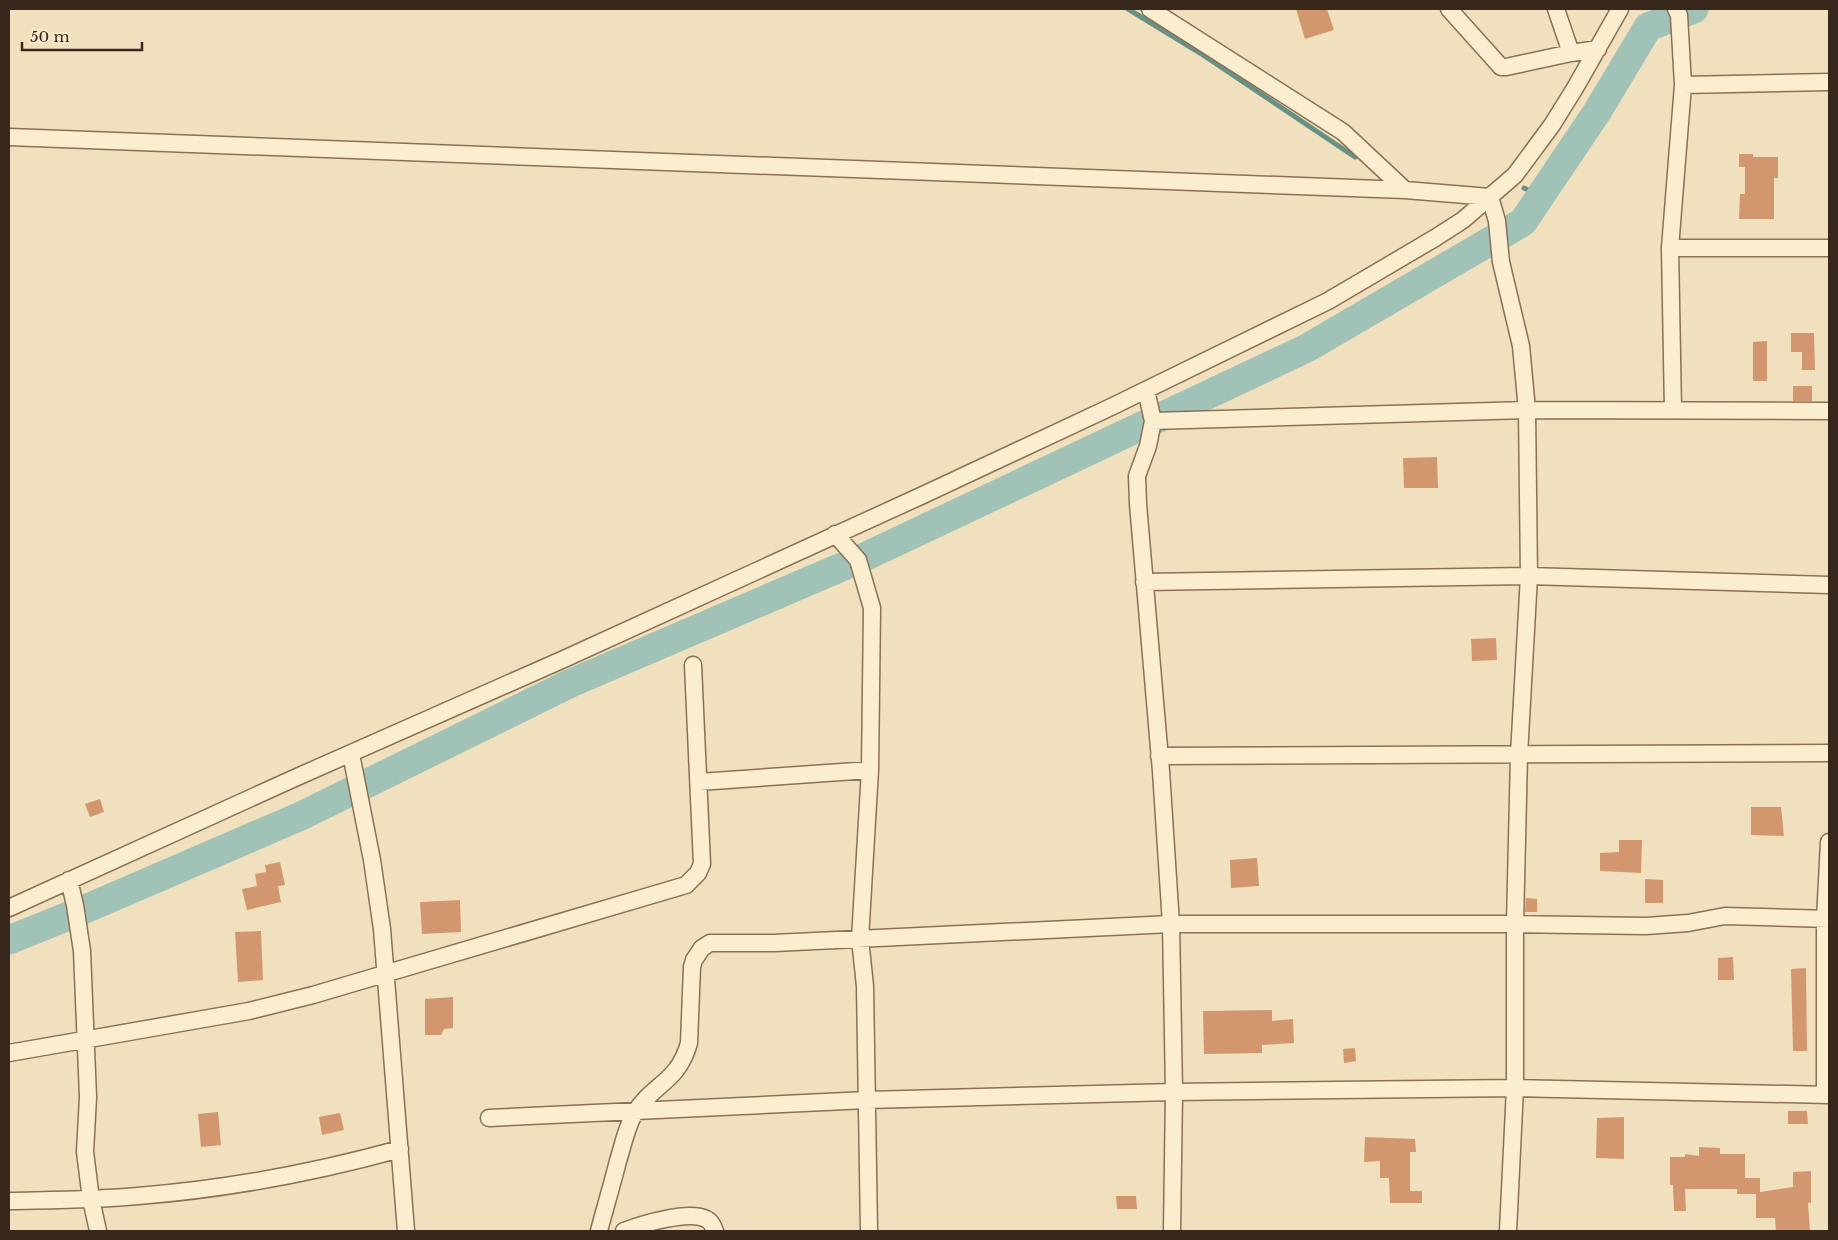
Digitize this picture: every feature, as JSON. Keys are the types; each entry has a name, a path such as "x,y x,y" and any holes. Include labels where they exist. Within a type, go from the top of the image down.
{"street":[{"path":"1150,9 1337,128 1405,190"},
{"path":"1450,9 1501,67 1598,49"},
{"path":"1556,9 1571,53"},
{"path":"9,908 658,616 991,463 1328,301 1463,220 1515,175 1570,96 1620,9"},
{"path":"1673,410 1670,248 1683,85 1679,15 1676,9"},
{"path":"1683,85 1829,82"},
{"path":"9,137 1405,190 1490,197"},
{"path":"1490,197 1497,221 1501,262 1521,346 1527,410 1529,576 1519,755 1515,924 1515,1088 1508,1231"},
{"path":"1670,248 1829,248"},
{"path":"1146,390 1153,421 1148,446 1137,476 1171,924 1174,1092 1172,1231"},
{"path":"1153,421 1527,410 1829,411"},
{"path":"835,534 858,560 872,608 870,770 860,939 865,986 869,1231"},
{"path":"1144,582 1529,576 1829,585"},
{"path":"9,1054 249,1011 314,995 678,889 686,885 698,873 702,864 693,665"},
{"path":"1159,756 1829,753"},
{"path":"351,754 376,886 386,973 406,1231"},
{"path":"698,782 870,770"},
{"path":"489,1118 867,1100 1174,1092 1515,1088 1827,1095 1829,842"},
{"path":"69,880 82,951 88,1097 85,1152 91,1198 98,1231"},
{"path":"599,1231 626,1132 636,1112 653,1091 672,1076 681,1065 687,1052 692,967 697,954 710,943 774,943 1171,924 1646,926 1725,916 1827,919"},
{"path":"9,1201 145,1196 236,1185 314,1171 400,1149"},
{"path":"624,1231 654,1221 688,1217 708,1220 715,1231"}],"building":[{"path":"1296,9 1327,9 1334,30 1305,39"},
{"path":"1739,154 1753,154 1753,157 1778,157 1778,178 1774,178 1774,219 1739,219 1740,194 1745,194 1745,167 1739,167"},
{"path":"1791,333 1814,333 1815,370 1802,370 1802,352 1791,352"},
{"path":"1767,341 1767,381 1753,381 1753,342"},
{"path":"1793,386 1812,386 1812,401 1793,401"},
{"path":"1437,457 1438,488 1404,488 1403,458"},
{"path":"1496,638 1497,660 1472,661 1471,639"},
{"path":"100,799 104,812 90,817 85,804"},
{"path":"1751,807 1781,807 1784,836 1751,835"},
{"path":"1619,840 1642,840 1641,873 1600,871 1600,853 1619,852"},
{"path":"1257,858 1259,886 1231,888 1230,860"},
{"path":"280,862 285,885 278,886 281,902 247,910 242,889 257,886 255,874 266,872 265,865"},
{"path":"1645,879 1663,880 1663,903 1645,903"},
{"path":"1526,898 1537,899 1537,912 1525,912"},
{"path":"460,900 461,932 422,934 420,902"},
{"path":"261,931 263,980 238,982 235,932"},
{"path":"1733,957 1734,980 1718,980 1718,958"},
{"path":"1806,968 1807,1051 1793,1051 1791,969"},
{"path":"453,997 453,1028 444,1029 441,1035 425,1035 425,999"},
{"path":"1272,1010 1272,1021 1293,1019 1294,1043 1262,1045 1262,1053 1204,1054 1203,1011"},
{"path":"1355,1048 1356,1061 1344,1063 1343,1049"},
{"path":"1788,1111 1807,1111 1808,1124 1788,1124"},
{"path":"218,1112 221,1145 201,1147 198,1114"},
{"path":"340,1113 344,1130 322,1135 319,1117"},
{"path":"1624,1117 1624,1159 1596,1158 1597,1118"},
{"path":"1365,1137 1415,1139 1416,1152 1410,1152 1410,1191 1422,1191 1422,1203 1390,1203 1389,1178 1380,1178 1380,1161 1364,1162"},
{"path":"1699,1147 1720,1148 1720,1154 1745,1154 1745,1178 1760,1178 1760,1192 1793,1187 1793,1172 1811,1171 1811,1203 1808,1203 1810,1231 1776,1231 1775,1218 1756,1218 1756,1194 1737,1194 1737,1189 1685,1189 1686,1211 1674,1211 1673,1185 1670,1185 1670,1157 1685,1157 1685,1154 1699,1156"},
{"path":"1116,1196 1136,1196 1137,1209 1117,1209"}],"waterway":[{"path":"1128,9 1200,53 1355,157"},
{"path":"9,940 301,816 571,683 858,560 1307,348 1523,222 1597,112 1648,27 1694,9"},
{"path":"1524,188 1541,196"}]}
